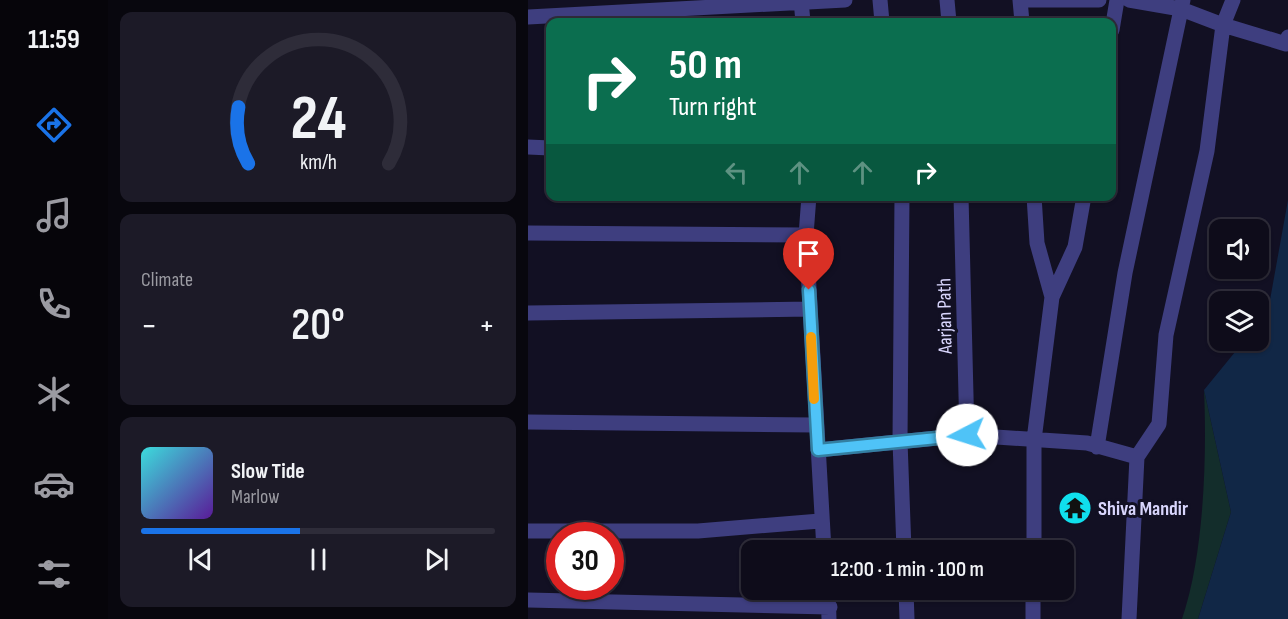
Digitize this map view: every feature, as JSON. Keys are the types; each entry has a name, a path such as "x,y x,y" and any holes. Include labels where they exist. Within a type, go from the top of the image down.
{"street":[{"path":"528,17 846,0"},
{"path":"880,0 882,18"},
{"path":"947,0 949,18"},
{"path":"1022,18 1021,0 1093,0"},
{"path":"1114,18 1116,0"},
{"path":"1129,0 1182,4 1223,26 1287,40"},
{"path":"1129,619 1137,457 1159,424 1166,335 1207,151 1223,26 1233,0"},
{"path":"801,2 803,18"},
{"path":"1097,447 1125,273 1182,4"},
{"path":"528,147 546,148"},
{"path":"809,201 806,235 823,540"},
{"path":"902,201 900,441 904,540"},
{"name":"Aarjan Path","path":"961,201 967,435"},
{"path":"1034,201 1037,243 1052,297"},
{"path":"1034,540 1035,440 1052,297 1075,248 1083,201"},
{"path":"528,233 806,235"},
{"path":"528,313 810,309"},
{"path":"528,422 815,425"},
{"path":"818,450 967,435 1086,443 1137,457"},
{"path":"528,531 698,531 820,521"},
{"path":"528,600 830,613"},
{"path":"906,600 907,619"},
{"path":"1033,600 1033,619"}],"green space":[{"path":"1204,390 1231,512 1198,619 1182,619 1195,566 1202,506 1205,445"}],"water":[{"path":"1288,200 1288,619 1198,619 1231,512 1204,390 1236,351 1269,351 1269,305"}],"slow traffic":[{"path":"811,337 814,399"}],"place":[{"name":"Shiva Mandir","path":"1075,508"}],"route":[{"path":"809,290 818,450 967,435"}]}
